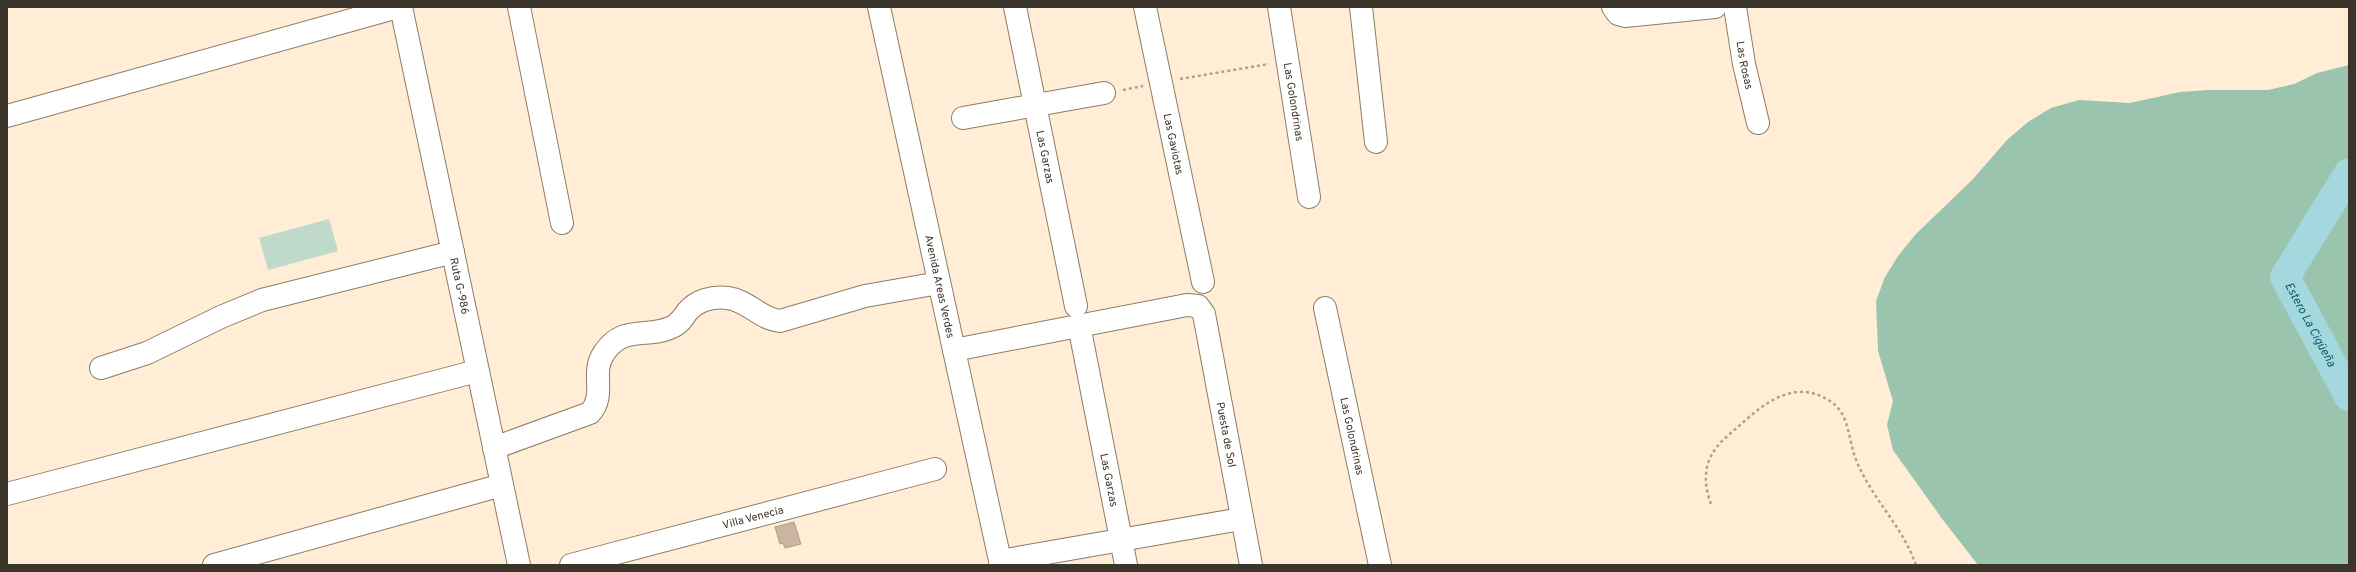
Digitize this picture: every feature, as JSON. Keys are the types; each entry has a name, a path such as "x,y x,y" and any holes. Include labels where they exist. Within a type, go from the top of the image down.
{"street":[{"path":"7,116 400,7"},
{"name":"Ruta G-986","path":"400,7 519,565"},
{"path":"519,7 562,222"},
{"name":"Avenida Areas Verdes","path":"879,7 938,283 1001,563"},
{"name":"Las Garzas","path":"1015,7 1078,315 1126,565"},
{"name":"Las Gaviotas","path":"1145,7 1203,282"},
{"name":"Las Golondrinas","path":"1279,7 1309,197"},
{"path":"1361,7 1376,142"},
{"path":"1613,7 1618,14 1625,16 1715,7"},
{"name":"Las Rosas","path":"1735,7 1744,64 1758,124"},
{"path":"963,118 1104,93"},
{"path":"101,368 147,353 221,317 262,300 453,252"},
{"path":"494,448 590,413 598,402 600,395 597,372 599,362 610,346 627,335 672,328 693,306 709,298 738,300 767,318 780,321 865,296 938,283"},
{"name":"Puesta de Sol","path":"1078,315 1187,305 1198,306 1204,314 1251,565"},
{"name":"Las Golondrinas","path":"1325,308 1380,565"},
{"path":"954,350 1078,315"},
{"path":"7,494 477,371"},
{"name":"Villa Venecia","path":"571,565 935,469"},
{"path":"214,565 502,485"},
{"path":"1001,563 1242,519"}],"path":[{"path":"1104,93 1288,60"},
{"path":"1711,504 1706,484 1706,473 1712,453 1725,436 1766,402 1776,396 1800,392 1822,396 1838,408 1844,416 1853,451 1864,478 1905,539 1916,565"}],"green space":[{"path":"2349,65 2349,565 1978,565 1943,520 1893,450 1887,425 1893,401 1878,351 1876,301 1885,277 1898,256 1915,235 1972,180 2007,140 2028,122 2051,108 2079,100 2130,103 2180,92 2208,90 2268,90 2294,84 2317,73"},
{"path":"329,219 338,251 268,270 259,238"}],"building":[{"path":"794,522 801,544 785,548 783,543 780,544 775,527"}],"waterway":[{"name":"Estero La Cigüeña","path":"2349,173 2285,277 2349,396"}]}
